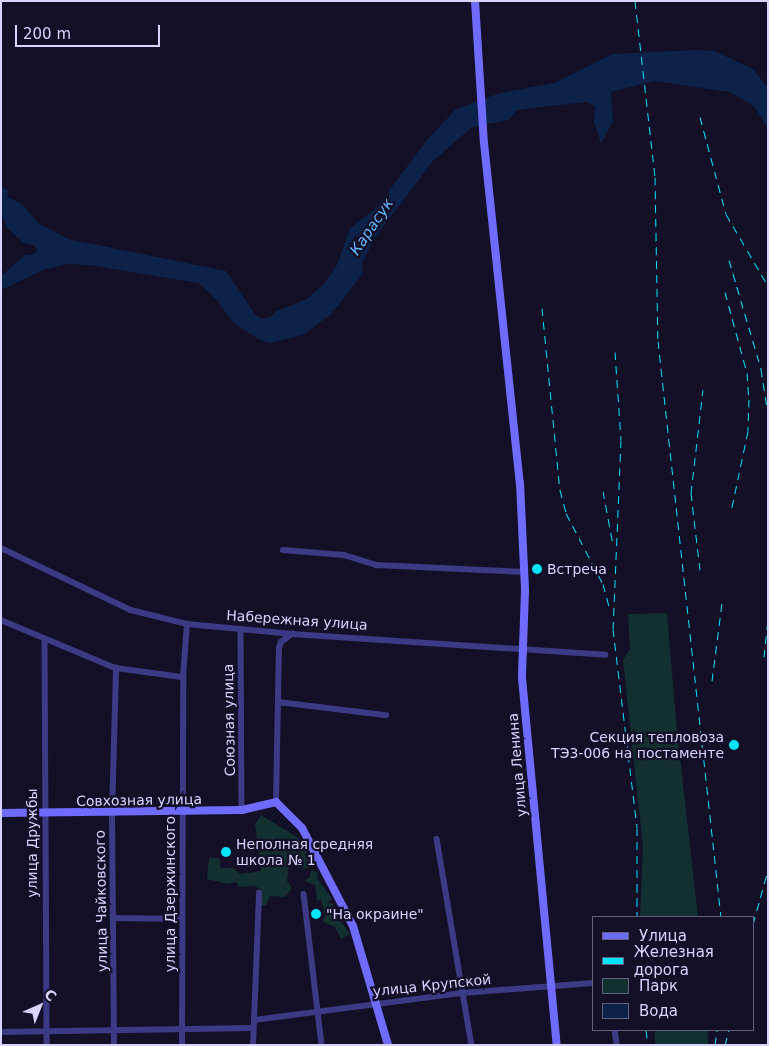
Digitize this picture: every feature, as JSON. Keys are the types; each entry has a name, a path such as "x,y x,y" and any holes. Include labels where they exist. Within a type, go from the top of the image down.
{"main road":[{"name":"улица Ленина","path":"475,1 484,143 520,483 524,572 522,649 557,1045"},
{"name":"Совхозная улица","path":"1,813 112,814 242,810 276,802"},
{"path":"276,802 302,828 353,926 388,1045"}],"street":[{"name":"Набережная улица","path":"1,548 132,610 187,624 292,634 605,655"},
{"path":"283,550 344,555 376,565 524,572"},
{"path":"1,620 44,640 116,668 183,677"},
{"name":"улица Дзержинского","path":"182,1045 183,677 187,624"},
{"name":"Союзная улица","path":"241,629 242,810"},
{"path":"276,802 279,648 281,642 292,634"},
{"name":"улица Дружбы","path":"44,640 47,1045"},
{"name":"улица Чайковского","path":"114,1045 112,814 116,668"},
{"path":"278,702 386,715"},
{"path":"437,839 472,1045"},
{"path":"253,1045 259,893"},
{"path":"304,894 322,1045"},
{"path":"114,918 182,920"},
{"name":"улица Крупской","path":"254,1020 462,993 592,983"},
{"path":"1,1032 114,1028 253,1028"},
{"path":"615,1031 617,1045"}],"green space":[{"path":"667,613 677,731 698,916 640,916 643,847 623,660 630,649 628,614"},
{"path":"261,815 300,839 307,852 305,855 311,860 310,868 304,869 299,867 302,858 290,857 287,881 292,888 285,897 270,896 266,905 261,906 261,890 255,886 239,887 236,882 228,884 207,879 209,858 219,858 221,868 233,868 240,874 261,871 255,824"},
{"path":"311,870 318,872 317,878 332,899 327,903 333,904 333,910 350,934 341,939 335,927 323,922 325,915 321,900 317,901 315,885 304,881 310,877"},
{"path":"655,1031 708,1031 708,1045 655,1045"}],"water":[{"name":"Карасук","path":"696,50 714,51 753,69 768,88 768,129 754,106 730,92 654,81 611,92 613,121 601,144 594,121 595,106 586,102 524,109 516,111 509,120 472,127 433,161 376,236 363,261 362,274 355,284 331,314 303,335 270,343 258,339 233,322 216,299 199,283 90,265 67,264 43,270 1,290 1,276 25,255 33,255 37,250 34,245 24,243 8,229 1,212 1,189 4,188 8,190 7,197 22,204 38,223 68,239 226,271 255,314 261,319 271,317 275,312 307,299 324,284 337,265 350,228 376,208 427,140 456,109 500,93 554,83 612,54"}],"railway":[{"path":"635,1 655,177 658,341 721,916"},
{"path":"700,117 726,214 768,286"},
{"path":"729,260 761,369 768,414"},
{"path":"725,292 747,373 749,399 748,431 731,512"},
{"path":"542,308 560,490 566,513 603,584 609,606"},
{"path":"615,352 621,440 613,629 637,828 637,916"},
{"path":"700,570 691,493 703,390"},
{"path":"603,491 613,545"},
{"path":"712,681 722,603"},
{"path":"764,657 768,618"},
{"path":"754,920 768,870"},
{"path":"646,1031 648,1045"},
{"path":"715,1045 717,1031"},
{"path":"725,1045 729,1031"}],"place":[{"name":"Встреча","path":"537,569"},
{"name":"Секция тепловоза ТЭ3-006 на постаменте","path":"734,745"},
{"name":"Неполная средняя школа № 1","path":"226,852"},
{"name":"\"На окраине\"","path":"316,914"}]}
